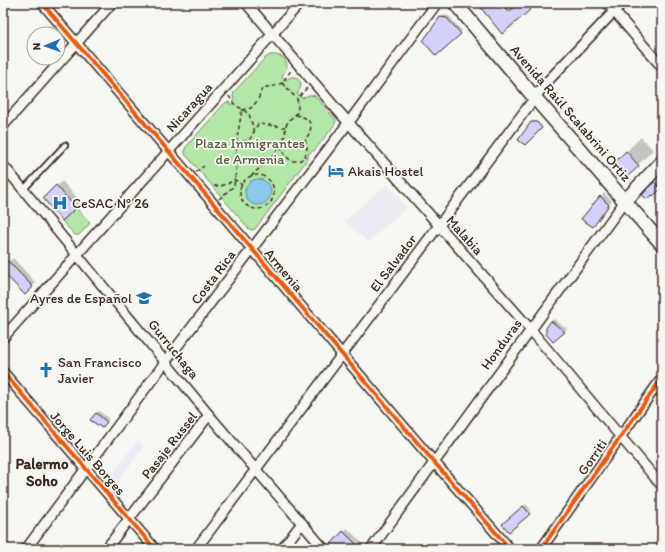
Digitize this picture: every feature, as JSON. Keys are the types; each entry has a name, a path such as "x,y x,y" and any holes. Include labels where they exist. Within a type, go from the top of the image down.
{"main road":[{"name":"Avenida Raúl Scalabrini Ortiz","path":"455,3 535,98 662,244"},
{"name":"Honduras","path":"625,201 662,162"}],"street":[{"name":"Armenia","path":"42,3 342,355 510,549"},
{"path":"3,126 112,3"},
{"name":"Malabia","path":"246,3 438,226 531,330 662,486"},
{"name":"Nicaragua","path":"3,338 300,3"},
{"name":"Costa Rica","path":"26,549 166,361 349,122 437,3"},
{"path":"607,3 662,67"},
{"name":"El Salvador","path":"196,549 545,84 622,3"},
{"name":"Gurruchaga","path":"3,165 210,415 324,549"},
{"name":"Honduras","path":"371,549 625,201"},
{"name":"Jorge Luis Borges","path":"3,372 156,549"},
{"name":"Gorriti","path":"541,549 662,378"},
{"name":"Pasaje Russel","path":"106,549 210,415"},
{"path":"282,549 302,523"}],"lane":[{"path":"23,190 66,146"}],"path":[{"path":"242,110 251,108 258,100 261,91 266,86 275,86 282,83 297,62"},
{"path":"297,99 313,81"},
{"path":"251,176 264,176 273,186 273,198 264,208 251,208 242,199 241,192 242,186 246,180 273,156 285,137 286,127 290,119 296,115 299,108 297,99 282,83"},
{"path":"233,103 248,114 254,131"},
{"path":"212,202 223,196 234,186 237,163 236,144 242,110"},
{"path":"279,147 284,150 287,158 295,162 302,160 308,153 305,140 311,131 311,126 306,118 296,115"},
{"path":"236,144 250,139 258,124 286,127"},
{"path":"234,179 242,186"},
{"path":"214,186 229,184 234,179"}],"shaded area":[{"path":"387,184 407,207 368,242 344,221"},
{"path":"138,440 144,446 115,486 108,479"}],"green space":[{"name":"Plaza Inmigrantes de Armenia","path":"270,55 282,57 286,61 287,68 282,76 286,80 291,77 296,77 301,83 297,94 302,98 310,95 315,96 336,120 335,124 315,150 309,153 307,160 255,229 252,230 249,229 185,154 185,148 225,103 229,102 231,105 234,101 234,92 265,58"},
{"path":"76,208 90,223 79,235 75,235 62,221"}],"water":[{"path":"258,179 267,183 271,192 267,201 258,205 249,201 245,192 249,183"}],"building":[{"path":"477,3 501,3 509,12 519,3 524,3 530,10 502,34"},
{"path":"440,17 447,18 461,34 436,56 423,41"},
{"path":"531,122 537,122 542,128 525,145 518,140"},
{"path":"626,151 639,166 626,178 613,164"},
{"path":"654,182 661,189 647,199 642,195"},
{"name":"CeSAC Nº 26","path":"56,185 76,208 62,221 43,198"},
{"path":"600,196 609,205 593,227 581,219"},
{"path":"8,261 33,287 25,295 3,272 3,266"},
{"path":"551,321 565,332 553,342 546,334 546,328"},
{"path":"96,413 107,422 102,428 90,420"},
{"path":"523,506 530,514 509,532 502,524"},
{"path":"343,531 361,549 333,549 330,545"}],"cycle path":[{"path":"42,3 510,549"},
{"path":"3,372 155,549"},
{"path":"541,549 662,378"}],"place":[{"name":"Akais Hostel","path":"336,171"},
{"name":"CeSAC Nº 26","path":"60,203"},
{"name":"Ayres de Español","path":"144,298"},
{"name":"San Francisco Javier","path":"46,370"}],"district":[{"name":"Palermo Soho","path":"42,472"}]}
